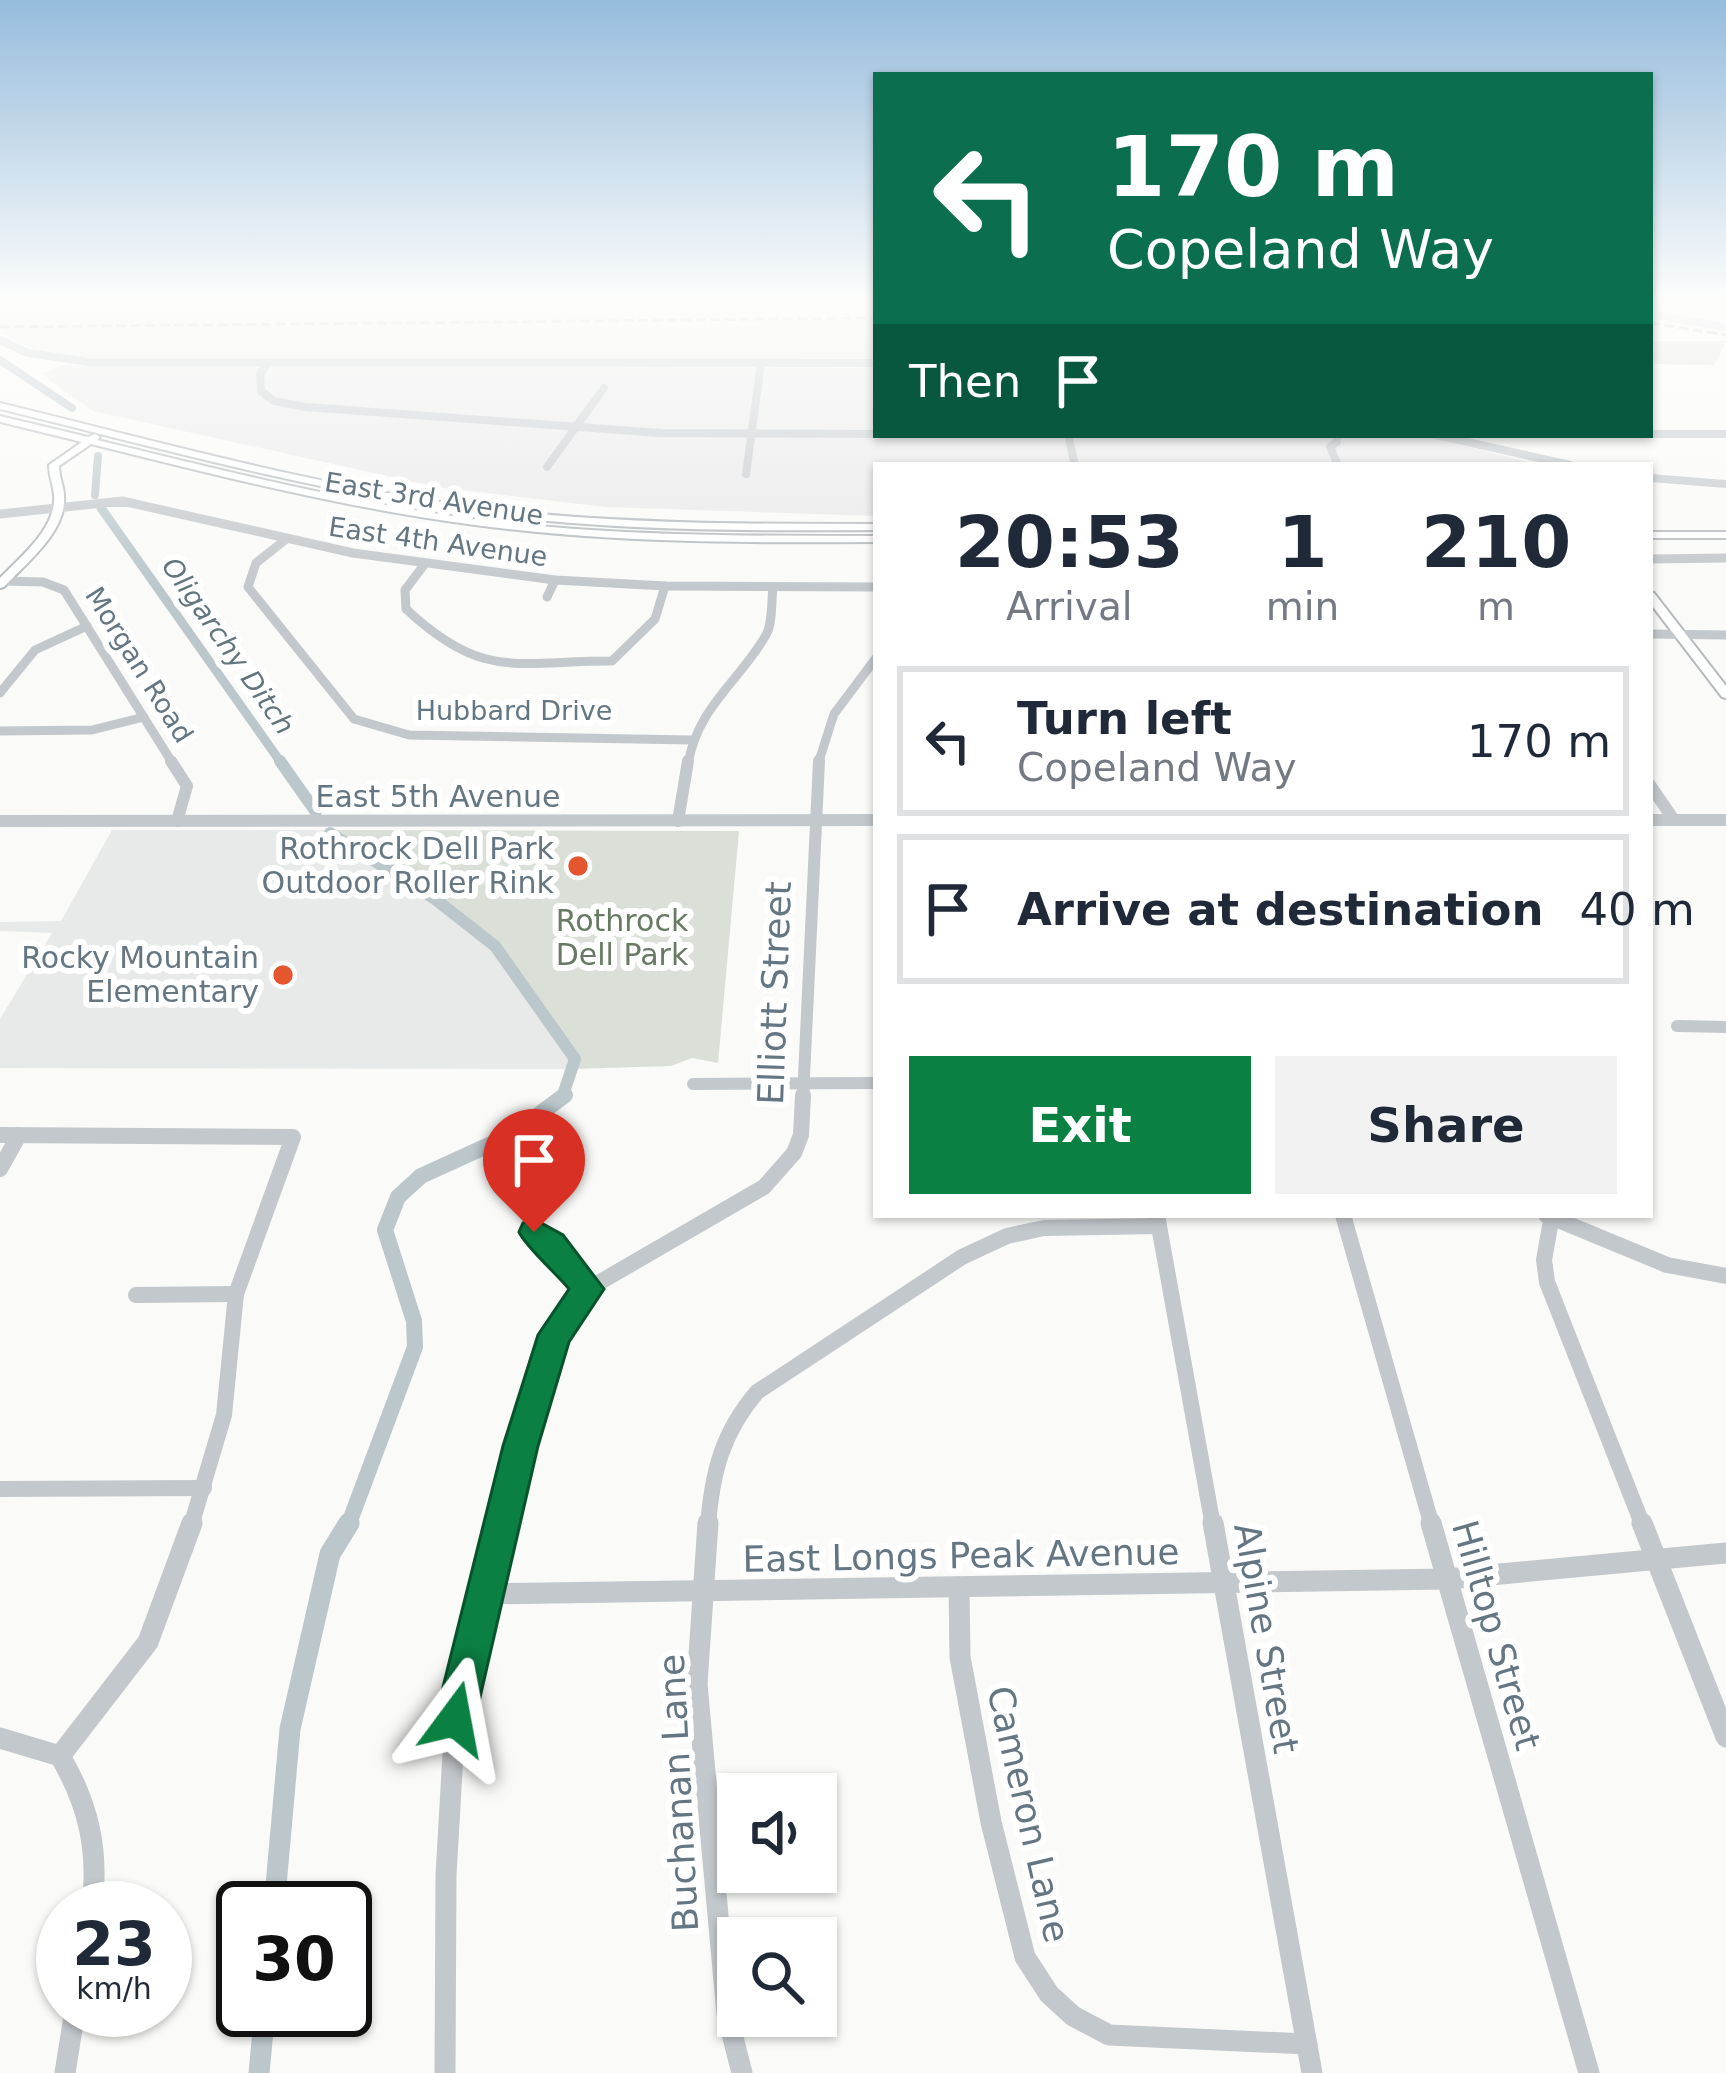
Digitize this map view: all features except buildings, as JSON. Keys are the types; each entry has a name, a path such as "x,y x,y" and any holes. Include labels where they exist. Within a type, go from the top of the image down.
{"main road":[{"name":"East 3rd Avenue","path":"0,406 343,487 478,510 674,526 873,527"},
{"name":"East 3rd Avenue","path":"0,418 351,501 490,524 698,539 873,539"},
{"path":"2,583 48,528 58,506 52,468 106,431"},
{"path":"1653,535 1726,535"},
{"path":"1653,599 1726,694"}],"street":[{"path":"270,396 292,405 574,428 873,434"},
{"path":"547,466 598,396"},
{"path":"746,474 755,396"},
{"path":"1653,434 1726,434"},
{"path":"1448,438 1548,462"},
{"path":"1653,478 1726,484"},
{"name":"East 4th Avenue","path":"0,514 122,501 285,540 424,565 664,586 873,587"},
{"name":"Hubbard Drive","path":"285,540 256,563 248,587 354,718 367,725 409,735 692,740"},
{"path":"1653,559 1726,558"},
{"path":"424,565 405,590 406,609 436,641 459,655 498,664 612,661 655,619 664,586"},
{"path":"547,597 555,580"},
{"name":"Morgan Road","path":"2,583 56,585 64,590 187,786 188,796 177,821"},
{"path":"678,820 692,740 724,686 768,632 773,588"},
{"path":"0,693 34,650 87,626"},
{"path":"1653,634 1726,635"},
{"name":"Elliott Street","path":"445,2073 446,1875 455,1719 554,1335 588,1289 774,1178 801,1135 814,820 822,744 851,687 873,661"},
{"path":"0,731 92,730 144,717"},
{"path":"1653,790 1673,820"},
{"name":"East 5th Avenue","path":"0,821 873,820"},
{"path":"1653,820 1726,820"},
{"path":"1677,1027 1726,1027"},
{"path":"693,1084 873,1084"},
{"path":"0,1135 293,1137 236,1294 224,1414 204,1488 148,1642 60,1756"},
{"path":"0,1169 19,1135"},
{"name":"Hilltop Street","path":"1344,1218 1589,2073"},
{"path":"1550,1218 1544,1260 1547,1282 1726,1738"},
{"path":"1555,1218 1667,1264 1726,1276"},
{"name":"Alpine Street","path":"1158,1221 1312,2073"},
{"name":"Buchanan Lane","path":"742,2073 727,2014 697,1684 711,1484 719,1452 737,1416 769,1381 962,1257 1007,1236 1067,1226 1158,1221"},
{"path":"534,1232 552,1244 588,1289"},
{"path":"136,1295 236,1294"},
{"path":"0,1490 204,1488"},
{"name":"East Longs Peak Avenue","path":"484,1594 1447,1579 1726,1553"},
{"name":"Cameron Lane","path":"959,1588 960,1657 991,1822 1025,1957 1049,1994 1073,2016 1109,2035 1307,2044"},
{"path":"0,1738 60,1756 82,1790 95,1833 96,1881"},
{"path":"65,2073 71,2037"}],"shaded area":[{"path":"72,396 873,396 873,438 1435,438 1528,462 873,462 873,516 605,507 437,487 93,411"},
{"path":"112,830 329,830 435,899 495,946 575,1059 573,1069 0,1068 0,1019 52,933 0,931 0,922 61,921"}],"green space":[{"name":"Rothrock Dell Park","path":"329,830 739,831 718,1063 692,1058 671,1066 573,1069 575,1059 495,946 435,899"}],"waterway":[{"name":"Oligarchy Ditch","path":"54,396 72,408"},
{"name":"Oligarchy Ditch","path":"95,495 98,456"},
{"name":"Oligarchy Ditch","path":"101,508 282,764"},
{"name":"Oligarchy Ditch","path":"280,761 316,812"},
{"name":"Oligarchy Ditch","path":"330,833 435,899 495,946 575,1059 562,1097"},
{"name":"Oligarchy Ditch","path":"348,1526 415,1347 414,1321 385,1230 398,1197 421,1176 513,1134 562,1097"},
{"name":"Oligarchy Ditch","path":"276,1881 290,1729 330,1554 349,1523"},
{"name":"Oligarchy Ditch","path":"259,2073 262,2037"}],"place":[{"name":"Rothrock Dell Park Outdoor Roller Rink","path":"578,866"},
{"name":"Rocky Mountain Elementary","path":"283,975"}],"route":[{"path":"455,1719 520,1446 554,1335 568,1310 588,1289 552,1244 534,1232"}]}
